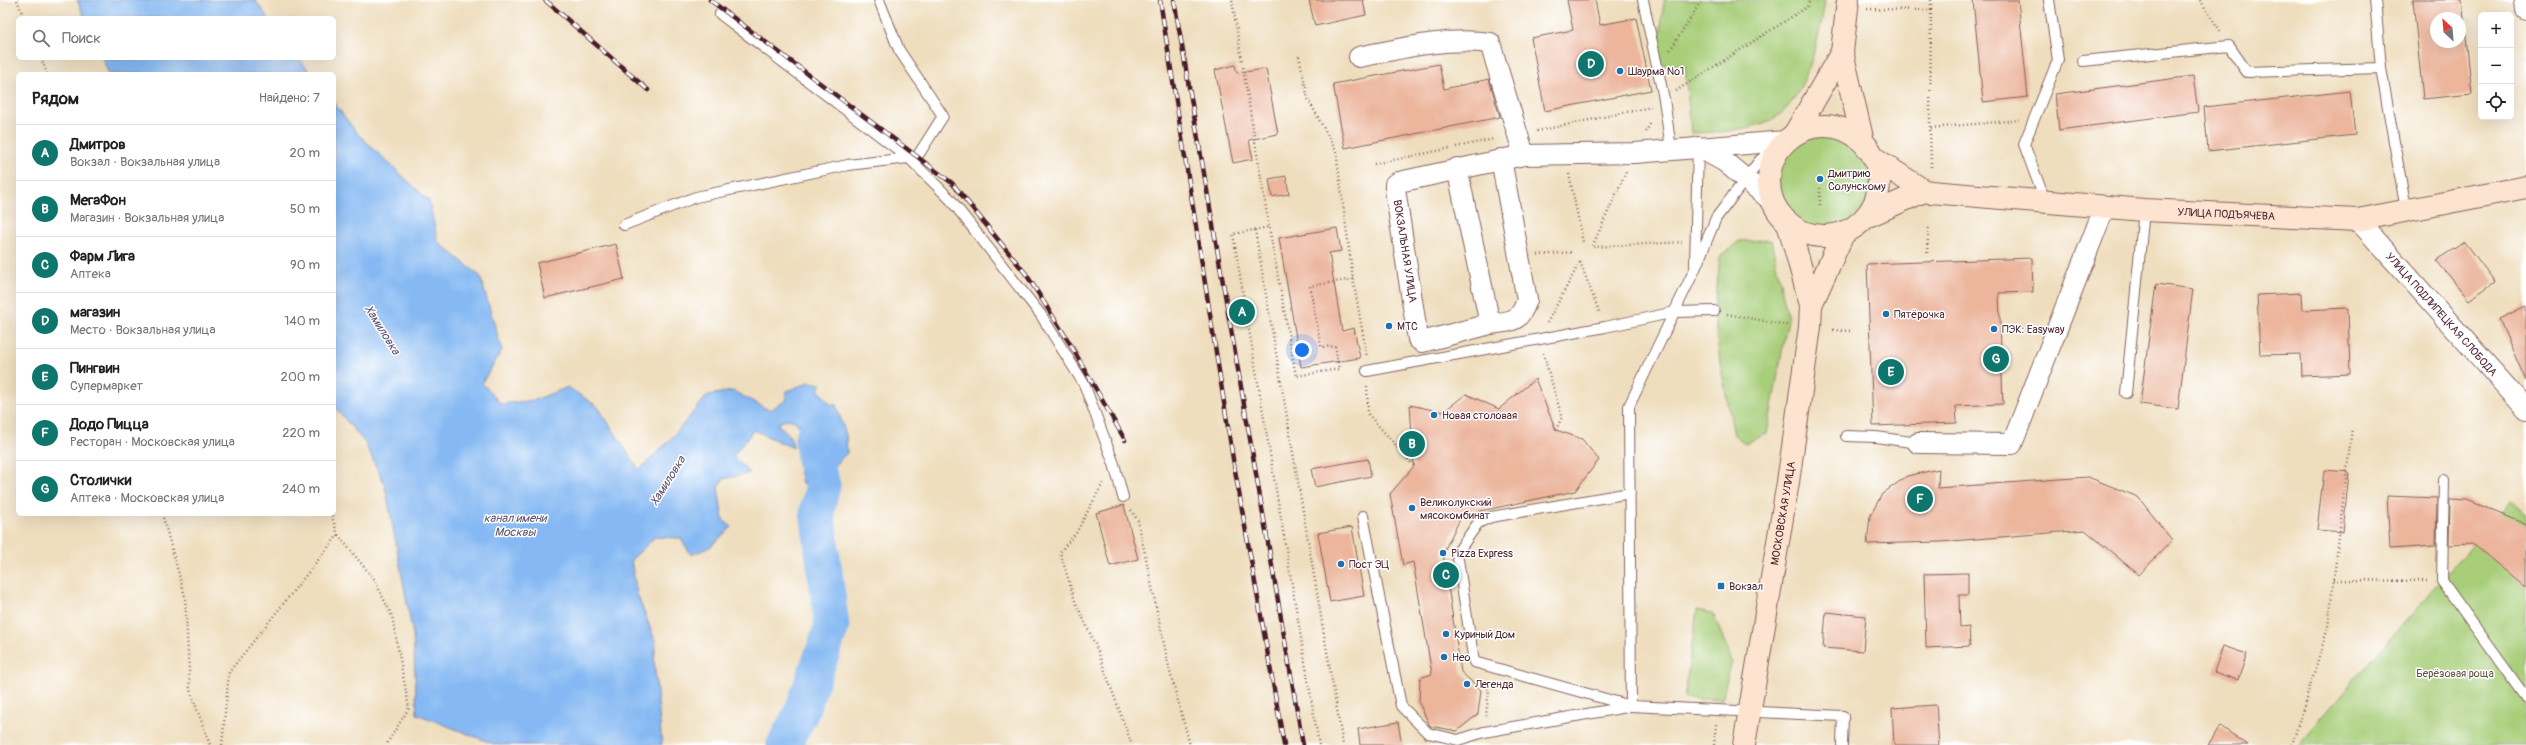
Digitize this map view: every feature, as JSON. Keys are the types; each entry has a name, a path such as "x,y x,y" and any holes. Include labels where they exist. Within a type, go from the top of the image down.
{"main road":[{"name":"МОСКОВСКАЯ УЛИЦА","path":"1744,745 1788,482 1810,327 1811,305 1788,223 1773,202 1769,186 1770,170 1774,157 1790,138 1842,52 1857,5"},
{"name":"МОСКОВСКАЯ УЛИЦА","path":"1788,223 1812,235 1828,236 1844,232 1866,217 1875,202 1879,189 1879,174 1869,150 1842,52"},
{"path":"1790,138 1818,126 1837,127 1850,132 1869,150"},
{"name":"УЛИЦА ПОДЪЯЧЕВА","path":"1869,150 1924,191"},
{"name":"УЛИЦА ПОДЪЯЧЕВА","path":"1866,217 1924,191 2144,210 2358,220 2526,186"},
{"name":"МОСКОВСКАЯ УЛИЦА","path":"1811,305 1844,232"}],"street":[{"path":"2525,0 2526,10"},
{"path":"1359,57 1418,45 1465,39 1490,43 1524,155"},
{"name":"ВОКЗАЛЬНАЯ УЛИЦА","path":"1490,324 1422,342 1418,339 1395,184 1457,168 1524,155 1564,152 1635,152 1790,138"},
{"path":"1698,147 1725,162 1773,202"},
{"path":"1457,168 1490,324 1513,321 1522,314 1527,300 1501,160"},
{"path":"1918,443 2012,444 2105,206"},
{"name":"УЛИЦА ПОДЛИПЕЦКАЯ СЛОБОДА","path":"2358,220 2526,409"}],"lane":[{"path":"624,225 696,196 848,165 917,157 943,116 899,50 879,0"},
{"path":"1643,0 1671,149"},
{"path":"2045,201 2024,144 2058,60 2049,0"},
{"path":"2375,0 2381,68 2406,210"},
{"path":"720,14 909,158 950,200 1041,315 1084,384 1114,464 1123,497"},
{"path":"2083,61 2229,46 2247,72 2381,68"},
{"path":"1631,706 1629,406 1695,269 1716,218 1760,160 1790,138"},
{"path":"1695,269 1698,147"},
{"path":"2126,393 2144,210"},
{"path":"1367,371 1605,327 1675,312 1714,311"},
{"path":"1846,436 1876,437 1918,443"},
{"path":"2444,480 2442,581 2526,698"},
{"path":"1630,494 1492,517 1478,523 1457,553 1474,662 1631,706"},
{"path":"1363,516 1401,706 1428,733 1458,740 1484,732 1631,706 1749,710 1843,716 1842,745"}],"path":[{"path":"17,0 23,16"},
{"path":"1232,0 1269,228 1296,376 1339,369 1336,346 1321,348 1310,286 1353,279"},
{"path":"1656,70 1702,0"},
{"path":"1374,164 1663,102 1809,4 1810,0"},
{"path":"1931,0 1930,128 1932,167"},
{"path":"2200,0 2229,46"},
{"path":"1857,5 1931,10"},
{"path":"1299,56 1308,100 1336,151 1353,279 1367,351 1368,414 1414,466"},
{"path":"42,60 46,72"},
{"path":"1663,102 1635,152 1592,247 1695,241"},
{"path":"1930,128 2035,118"},
{"path":"1564,152 1583,242"},
{"path":"1820,186 1820,205"},
{"path":"1927,253 1929,224"},
{"path":"1269,228 1233,234 1319,745"},
{"path":"1255,230 1343,745"},
{"path":"1556,430 1562,417 1538,339 1580,262 1605,327"},
{"path":"1714,311 1787,326"},
{"path":"1833,330 1852,331"},
{"path":"2292,745 2328,627 2352,428"},
{"path":"1114,464 1076,533 1060,552 1075,601 1095,644 1132,745"},
{"path":"1123,497 1138,521 1170,672 1190,745"},
{"path":"163,516 185,596 190,690 210,745"},
{"path":"332,516 338,535 374,579 392,616 409,708 386,745"},
{"path":"222,745 229,672 338,535"},
{"path":"2334,580 2442,581"},
{"path":"1714,745 1718,710"}],"green space":[{"path":"1664,0 1825,0 1817,43 1812,59 1800,88 1784,111 1776,117 1753,126 1726,131 1691,133 1685,66 1657,65"},
{"path":"1824,133 1842,136 1858,147 1869,163 1872,181 1869,199 1858,215 1842,226 1824,229 1806,226 1790,215 1779,199 1776,181 1779,163 1790,147 1806,136"},
{"path":"1771,240 1788,319 1767,434 1745,443 1734,435 1720,363 1714,311 1720,257 1739,241"},
{"name":"Берёзовая роща","path":"2511,500 2526,514 2526,745 2298,745"},
{"path":"1697,610 1713,613 1732,661 1722,699 1684,699"}],"water":[{"path":"77,0 255,0 267,16 84,16"},
{"path":"103,60 300,60 310,72 108,72"},
{"name":"канал имени Москвы","path":"336,106 357,133 429,201 438,242 480,276 502,350 482,383 501,404 535,400 568,387 598,407 639,470 667,443 708,395 733,391 769,410 787,400 785,392 809,382 822,384 818,389 830,404 836,405 846,435 847,453 824,475 823,485 802,484 799,464 804,437 795,421 787,419 777,424 786,431 790,437 793,448 754,430 733,456 750,473 723,479 718,487 723,520 732,527 710,547 691,555 681,538 655,537 631,560 637,594 656,643 654,661 662,745 496,745 417,714 413,635 385,485 365,443 336,408"}],"building":[{"path":"1309,0 1363,0 1366,15 1315,26"},
{"path":"1567,0 1595,0 1600,25 1636,18 1651,90 1545,111 1531,38 1573,30"},
{"path":"1973,0 2018,0 2028,97 1983,102"},
{"path":"2413,0 2462,0 2463,12 2430,12 2430,48 2466,48 2466,38 2472,94 2423,99"},
{"path":"1439,64 1444,89 1489,79 1500,117 1345,148 1333,84"},
{"path":"1235,65 1237,73 1266,69 1278,134 1249,140 1253,159 1233,163 1215,70"},
{"path":"2193,76 2198,112 2059,130 2055,94"},
{"path":"2350,91 2355,135 2208,151 2204,107"},
{"path":"1286,176 1289,194 1272,197 1269,179"},
{"path":"1337,228 1341,251 1329,253 1342,331 1354,328 1360,358 1301,367 1279,238"},
{"path":"2465,242 2495,282 2469,300 2436,260"},
{"path":"616,244 624,279 545,298 537,263"},
{"path":"2032,258 2033,292 1999,293 2003,404 1956,406 1957,423 1873,426 1867,264"},
{"path":"2156,284 2193,289 2178,409 2140,404"},
{"path":"2302,293 2303,310 2348,308 2350,374 2302,376 2301,354 2260,355 2257,295"},
{"path":"2526,306 2526,381 2499,319"},
{"path":"1535,379 1556,430 1582,439 1599,460 1575,491 1462,515 1443,553 1461,672 1481,690 1478,714 1457,731 1430,726 1419,703 1420,678 1432,674 1413,562 1403,565 1390,494 1414,466 1410,405 1443,412 1466,394 1499,409"},
{"path":"1368,459 1371,476 1315,487 1311,469"},
{"path":"1939,469 1938,488 2088,477 2138,497 2172,540 2139,575 2085,530 1940,542 1867,544 1870,516 1882,494 1907,476"},
{"path":"2324,470 2349,472 2343,532 2317,530"},
{"path":"2387,496 2437,498 2436,546 2390,549"},
{"path":"2450,499 2467,500 2526,524 2526,588 2473,544 2449,545"},
{"path":"1124,505 1138,559 1110,566 1096,513"},
{"name":"Пост ЭЦ","path":"1352,527 1364,596 1330,602 1318,533"},
{"path":"1968,573 1968,595 1959,595 1960,628 1969,627 1970,646 1926,648 1924,574"},
{"path":"1826,612 1866,616 1863,651 1823,648"},
{"path":"2223,646 2247,654 2238,680 2214,672"},
{"path":"1936,705 1939,745 1894,745 1892,708"},
{"path":"1398,722 1402,745 1360,745 1358,729"},
{"path":"2220,726 2248,745 2208,745"}],"waterway":[{"name":"Хамиловка","path":"784,745 801,713 832,626 817,511 823,485 814,459 812,439"}],"railway":[{"path":"545,0 648,90"},
{"path":"710,0 952,183 1026,274 1069,342 1125,440"},
{"path":"1160,0 1233,459 1284,745"},
{"path":"1174,0 1303,745"}],"place":[{"name":"магазин","path":"1591,64"},
{"name":"Шаурма №1","path":"1620,71"},
{"name":"Дмитрию Солунскому","path":"1820,179"},
{"name":"Дмитров","path":"1242,312"},
{"name":"Пятёрочка","path":"1886,314"},
{"name":"МТС","path":"1389,326"},
{"name":"ПЭК: Easyway","path":"1994,329"},
{"name":"Столички","path":"1996,359"},
{"name":"Пингвин","path":"1891,372"},
{"name":"Новая столовая","path":"1434,415"},
{"name":"МегаФон","path":"1412,444"},
{"name":"Додо Пицца","path":"1920,499"},
{"name":"Великолукский мясокомбинат","path":"1412,508"},
{"name":"Pizza Express","path":"1443,553"},
{"name":"Пост ЭЦ","path":"1341,564"},
{"name":"Фарм Лига","path":"1446,575"},
{"name":"Вокзал","path":"1721,586"},
{"name":"Куриный Дом","path":"1446,634"},
{"name":"Нео","path":"1444,657"},
{"name":"Легенда","path":"1467,684"}]}
